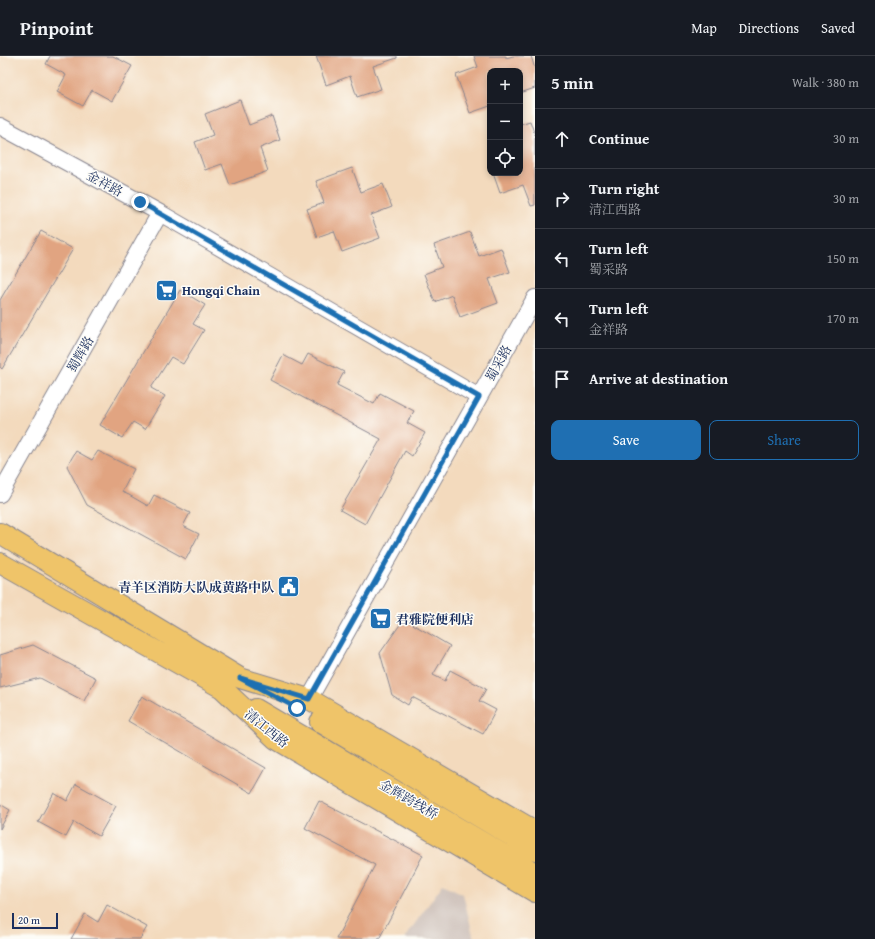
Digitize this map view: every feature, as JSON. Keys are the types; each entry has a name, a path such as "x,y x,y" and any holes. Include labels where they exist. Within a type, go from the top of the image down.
{"main road":[{"path":"0,533 240,678 303,703 535,831"},
{"name":"清江西路","path":"0,563 222,688 276,739 535,892"},
{"name":"金辉跨线桥","path":"222,688 535,873"},
{"name":"金辉跨线桥","path":"303,703 535,850"}],"street":[{"name":"金祥路","path":"0,126 160,213 479,397"},
{"name":"蜀辉路","path":"0,494 160,213"},
{"name":"蜀采路","path":"303,703 535,298"}],"shaded area":[{"path":"443,884 463,894 474,939 404,939"}],"building":[{"path":"50,56 113,56 132,66 112,101 92,90 83,106 57,92 66,75 46,64"},
{"path":"316,56 397,56 397,58 373,66 381,89 357,97 350,76 326,85"},
{"path":"474,56 506,56 506,58 513,56 531,56 535,69 535,88 523,92 523,68 487,68 487,107 470,113 456,75 478,67"},
{"path":"240,100 249,125 272,116 280,140 260,148 268,171 230,185 222,164 205,170 195,142 213,135 205,114"},
{"path":"530,121 535,135 535,205 531,206 523,185 500,193 494,176 523,176 523,123"},
{"path":"352,168 361,192 383,184 392,207 371,215 380,238 342,252 334,231 317,237 307,209 324,203 316,181"},
{"path":"41,231 73,249 2,369 0,367 0,300"},
{"path":"470,232 479,256 501,248 510,272 489,279 498,303 460,317 452,295 435,302 424,274 442,267 434,245"},
{"path":"180,290 205,305 193,324 204,330 183,364 171,357 151,388 165,396 145,429 133,422 122,438 100,425"},
{"path":"308,354 344,372 337,385 374,404 380,393 414,411 407,423 425,433 412,456 405,451 365,524 340,510 381,439 270,380 283,355 302,365"},
{"path":"76,451 92,460 98,451 134,469 122,492 148,506 154,495 190,513 183,526 199,534 186,559 87,505 67,466"},
{"path":"404,619 450,646 433,675 445,681 450,670 486,689 479,701 496,710 483,734 412,697 408,705 392,695 380,653"},
{"path":"33,645 96,678 84,701 40,678 0,688 0,655"},
{"path":"142,696 266,768 252,793 128,721"},
{"path":"76,784 116,806 99,836 74,822 66,837 38,822 54,793 67,801"},
{"path":"319,801 423,855 379,939 336,939 375,865 305,828"},
{"path":"0,804 10,810 0,829"},
{"path":"107,905 147,927 140,939 71,939 85,914 98,922"}],"place":[{"name":"Hongqi Chain","path":"167,290"},
{"name":"青羊区消防大队成黄路中队","path":"289,587"},
{"name":"君雅院便利店","path":"380,619"}],"route":[{"path":"140,202 479,397 309,699 240,678 297,708"}]}
